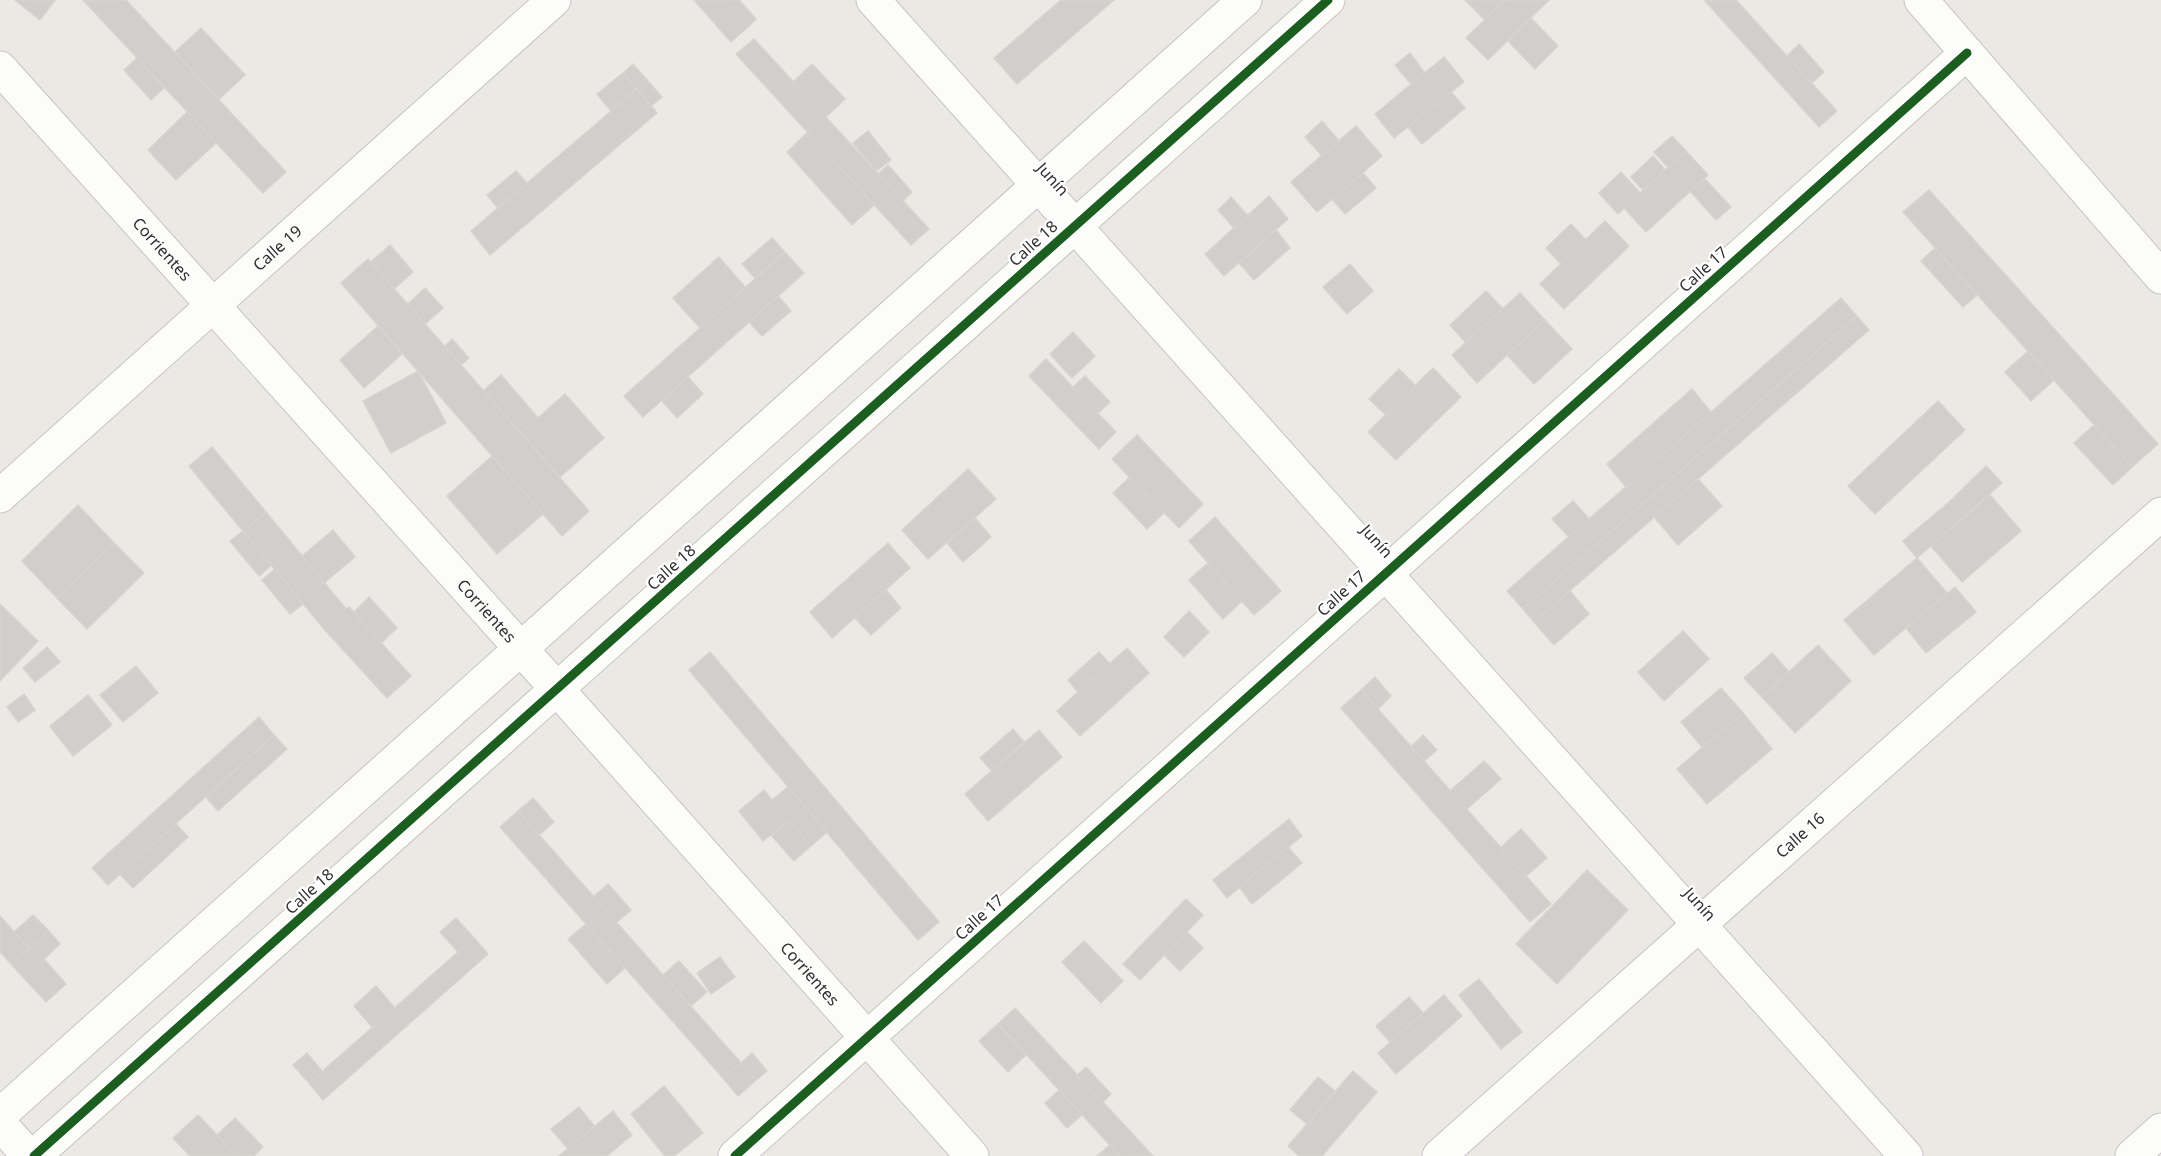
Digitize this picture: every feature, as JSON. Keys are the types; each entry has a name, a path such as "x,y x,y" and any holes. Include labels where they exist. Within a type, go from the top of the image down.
{"street":[{"name":"Calle 19","path":"0,496 554,0"},
{"name":"Junín","path":"873,0 1906,1156"},
{"path":"0,1115 1245,0"},
{"name":"Calle 18","path":"34,1156 1328,0"},
{"path":"1921,0 2161,277"},
{"name":"Calle 17","path":"735,1156 1967,53"},
{"name":"Corrientes","path":"0,68 972,1156"},
{"name":"Calle 16","path":"1439,1156 2161,514"},
{"path":"0,1124 29,1156"},
{"path":"2132,1156 2161,1130"}],"building":[{"path":"15,0 55,0 40,20"},
{"path":"83,0 126,0 286,172 263,193"},
{"path":"694,0 723,0 748,27 731,42"},
{"path":"723,0 739,0 756,19 748,27"},
{"path":"1061,0 1114,0 1017,84 994,58"},
{"path":"1465,0 1505,0 1485,20"},
{"path":"1505,0 1549,0 1488,60 1466,38"},
{"path":"1704,0 1736,0 1837,111 1819,127"},
{"path":"1531,18 1558,46 1535,69 1508,41"},
{"path":"201,28 245,75 219,99 175,52"},
{"path":"754,39 929,229 911,245 736,54"},
{"path":"1799,44 1824,72 1812,83 1787,56"},
{"path":"1410,53 1425,73 1411,84 1395,65"},
{"path":"1444,57 1464,82 1394,138 1375,114"},
{"path":"137,58 164,88 151,100 124,70"},
{"path":"633,64 662,97 651,106 623,73"},
{"path":"812,64 845,99 826,117 793,82"},
{"path":"623,73 637,89 611,111 597,94"},
{"path":"637,89 657,113 490,255 471,231"},
{"path":"1451,92 1465,108 1422,144 1408,127"},
{"path":"187,112 216,143 176,180 148,150"},
{"path":"1322,121 1339,141 1322,156 1305,137"},
{"path":"1356,126 1382,156 1317,212 1291,182"},
{"path":"868,131 891,160 876,171 853,143"},
{"path":"808,132 874,205 852,225 787,152"},
{"path":"1672,136 1686,151 1668,167 1654,152"},
{"path":"1686,151 1708,175 1646,232 1624,208 1618,214 1599,193 1621,172 1640,193"},
{"path":"1653,156 1665,170 1643,190 1631,177"},
{"path":"888,165 912,192 903,201 878,174"},
{"path":"516,171 527,183 498,208 487,195"},
{"path":"1363,173 1376,188 1345,214 1332,199"},
{"path":"1705,179 1731,207 1716,220 1690,191"},
{"path":"1929,190 2158,444 2132,467 1903,212"},
{"path":"1269,196 1288,219 1224,276 1205,254"},
{"path":"1231,197 1248,216 1234,228 1218,210"},
{"path":"1605,221 1629,246 1564,309 1540,284"},
{"path":"1571,224 1586,240 1561,264 1546,248"},
{"path":"1276,230 1290,248 1254,280 1239,263"},
{"path":"772,238 785,252 755,278 742,264"},
{"path":"390,245 413,272 394,289 371,262"},
{"path":"1935,248 1977,295 1963,307 1921,261"},
{"path":"785,252 804,273 643,417 624,396"},
{"path":"719,257 745,287 700,328 673,298"},
{"path":"368,259 589,511 562,536 341,283"},
{"path":"1350,264 1373,291 1347,314 1323,287"},
{"path":"425,288 443,308 425,324 408,304"},
{"path":"1486,291 1503,309 1466,343 1450,325"},
{"path":"1520,293 1545,320 1477,383 1452,355"},
{"path":"778,296 791,311 762,336 749,322"},
{"path":"1841,298 1857,316 1523,609 1507,591"},
{"path":"1857,316 1869,330 1534,622 1523,609"},
{"path":"1545,320 1572,349 1534,384 1507,355"},
{"path":"378,326 402,354 364,388 340,360"},
{"path":"1073,332 1095,356 1072,378 1050,354"},
{"path":"452,339 469,358 461,365 445,346"},
{"path":"2028,351 2054,380 2031,401 2005,372"},
{"path":"1046,359 1116,432 1099,449 1029,376"},
{"path":"1433,368 1461,397 1396,460 1368,432"},
{"path":"1399,369 1416,386 1386,415 1369,399"},
{"path":"418,371 446,423 391,453 363,401"},
{"path":"501,375 538,418 521,433 483,391"},
{"path":"1085,376 1110,402 1098,413 1073,387"},
{"path":"688,377 703,394 677,418 662,401"},
{"path":"1692,389 1711,412 1626,487 1607,464"},
{"path":"565,394 604,438 560,477 521,433"},
{"path":"1938,401 1965,430 1875,514 1848,486"},
{"path":"2094,425 2132,467 2113,485 2074,443"},
{"path":"1137,435 1203,504 1179,528 1112,459"},
{"path":"212,447 266,512 243,531 189,466"},
{"path":"492,456 543,514 497,554 447,496"},
{"path":"1986,466 2002,483 1917,558 1903,541 1948,503"},
{"path":"968,469 996,499 928,559 902,530"},
{"path":"1130,477 1164,513 1147,529 1113,493"},
{"path":"1698,479 1722,506 1678,545 1654,517"},
{"path":"1990,495 2021,531 1962,582 1931,546"},
{"path":"1573,501 1589,519 1569,537 1552,519"},
{"path":"78,505 114,543 57,598 22,561"},
{"path":"266,512 346,609 349,607 411,676 387,698 324,629 243,531"},
{"path":"1215,517 1281,591 1254,615 1189,541"},
{"path":"975,518 991,537 963,562 947,543"},
{"path":"333,530 355,557 324,583 302,556"},
{"path":"243,531 272,565 259,576 230,541"},
{"path":"114,543 144,573 87,629 57,598"},
{"path":"888,543 910,568 832,638 810,612"},
{"path":"1917,558 1947,593 1874,655 1844,620"},
{"path":"1208,563 1242,601 1223,619 1189,580"},
{"path":"275,569 303,604 290,614 262,580"},
{"path":"1955,587 1976,612 1926,653 1906,628"},
{"path":"886,590 901,608 871,635 855,618"},
{"path":"1570,591 1589,614 1554,645 1534,622"},
{"path":"369,597 397,628 381,643 354,612"},
{"path":"0,604 38,641 0,681"},
{"path":"1189,611 1209,632 1184,657 1164,637"},
{"path":"1683,631 1709,659 1664,701 1638,672"},
{"path":"1818,645 1851,681 1795,733 1762,697"},
{"path":"47,647 60,662 35,682 23,668"},
{"path":"1127,648 1149,673 1080,736 1057,711"},
{"path":"710,652 939,922 918,940 689,670"},
{"path":"1099,652 1110,664 1078,692 1068,680"},
{"path":"1772,653 1789,672 1762,697 1744,678"},
{"path":"136,666 158,693 123,722 100,695"},
{"path":"1375,677 1391,696 1378,709 1361,690"},
{"path":"1721,688 1743,713 1702,747 1681,722"},
{"path":"1361,690 1551,904 1530,922 1341,708"},
{"path":"24,694 35,710 18,722 7,707"},
{"path":"88,695 112,725 73,756 50,726"},
{"path":"1743,713 1772,749 1707,804 1677,769"},
{"path":"259,717 274,735 108,885 92,868"},
{"path":"1013,729 1024,742 992,771 980,758"},
{"path":"1039,730 1062,757 988,821 965,794"},
{"path":"274,735 287,749 218,811 206,797"},
{"path":"1423,735 1437,750 1424,761 1411,747"},
{"path":"1484,761 1501,779 1467,809 1450,791"},
{"path":"788,787 827,832 811,846 789,821 763,841 739,811 764,790 772,800"},
{"path":"533,798 554,822 539,835 518,811"},
{"path":"518,811 741,1063 723,1078 500,827"},
{"path":"1289,819 1302,836 1227,898 1213,880"},
{"path":"789,821 811,846 794,861 772,836"},
{"path":"176,824 188,837 133,888 120,874"},
{"path":"1521,829 1547,858 1526,876 1500,848"},
{"path":"1288,847 1302,863 1252,904 1239,887"},
{"path":"1587,870 1628,910 1557,984 1516,944"},
{"path":"608,884 631,910 616,923 593,897"},
{"path":"1186,899 1203,915 1140,980 1123,964"},
{"path":"33,915 49,931 29,949 14,932"},
{"path":"0,916 29,949 12,965 0,952"},
{"path":"456,918 474,938 458,952 440,932"},
{"path":"586,924 625,968 607,984 568,939"},
{"path":"49,931 60,944 24,978 12,965"},
{"path":"1187,932 1203,948 1180,971 1164,955"},
{"path":"474,938 488,954 323,1100 309,1083"},
{"path":"1084,941 1123,981 1101,1003 1062,962"},
{"path":"720,957 735,977 711,994 697,973"},
{"path":"44,959 66,984 46,1002 24,978"},
{"path":"679,961 707,992 691,1006 663,975"},
{"path":"1479,979 1522,1032 1501,1049 1459,995"},
{"path":"376,986 395,1008 373,1028 354,1006"},
{"path":"1444,995 1462,1016 1396,1074 1378,1053"},
{"path":"1409,997 1423,1013 1390,1042 1376,1026"},
{"path":"1015,1008 1153,1156 1120,1156 998,1024"},
{"path":"998,1024 1026,1055 1008,1072 979,1041"},
{"path":"307,1053 323,1072 309,1083 293,1065"},
{"path":"752,1053 767,1071 756,1080 741,1063"},
{"path":"741,1063 756,1080 738,1096 723,1078"},
{"path":"1086,1067 1111,1094 1103,1102 1077,1075"},
{"path":"1353,1071 1377,1092 1322,1156 1299,1156 1288,1146"},
{"path":"1318,1077 1335,1091 1307,1124 1290,1110"},
{"path":"664,1086 703,1133 674,1156 665,1156 631,1114"},
{"path":"1059,1090 1082,1115 1067,1128 1045,1103"},
{"path":"579,1107 595,1127 568,1149 551,1129"},
{"path":"613,1111 632,1135 607,1156 559,1156"},
{"path":"198,1115 237,1156 190,1156 173,1138"},
{"path":"235,1118 263,1147 254,1156 237,1156 217,1135"},
{"path":"1110,1145 1120,1156 1097,1156"}],"cycle path":[{"path":"34,1156 1328,0"},
{"path":"735,1156 1967,53"}]}
